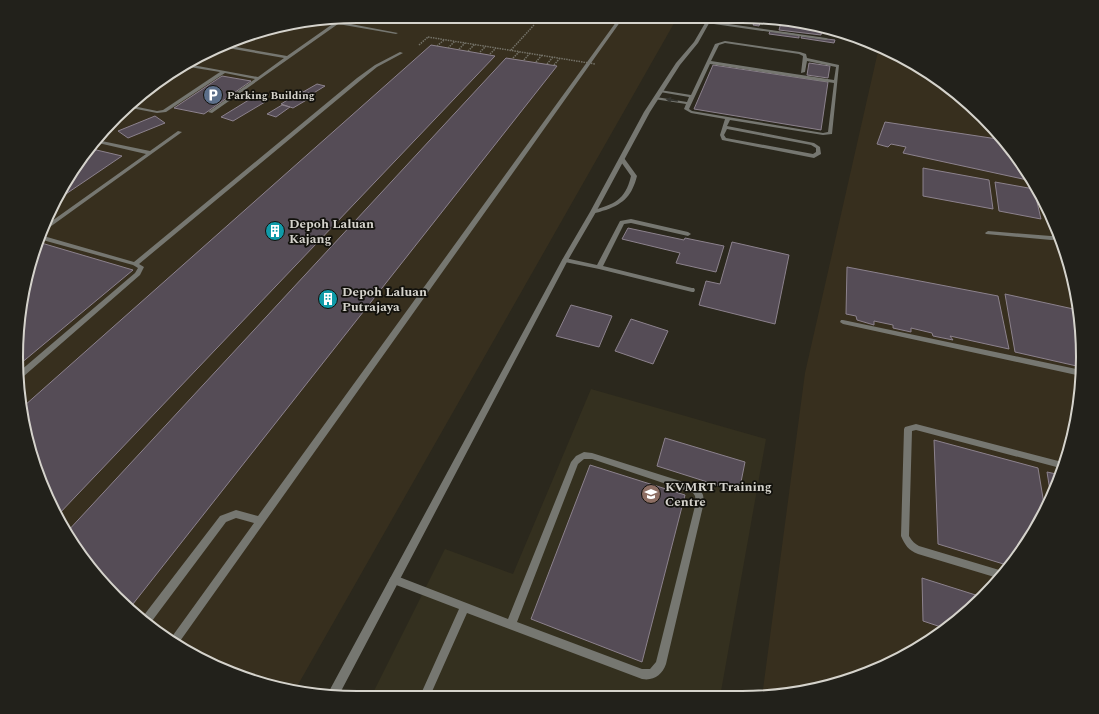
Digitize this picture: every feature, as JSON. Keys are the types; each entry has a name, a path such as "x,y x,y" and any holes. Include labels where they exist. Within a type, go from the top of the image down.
{"street":[{"path":"336,690 565,260 658,94 696,43 707,23"}],"lane":[{"path":"176,638 617,23"},
{"path":"728,23 826,38"},
{"path":"210,112 336,24"},
{"path":"342,24 396,32"},
{"path":"803,72 805,55 800,53 722,42 718,44 708,62 686,107 688,111 823,134 830,133 838,66 805,59"},
{"path":"231,47 288,58"},
{"path":"135,264 363,76 401,52"},
{"path":"708,62 836,82"},
{"path":"193,66 259,78"},
{"path":"135,108 164,112 224,72"},
{"path":"658,94 691,96"},
{"path":"658,94 688,103"},
{"path":"724,127 812,144 818,147 819,153 814,156 810,156 728,140 722,137 724,127 728,118"},
{"path":"50,225 180,132"},
{"path":"102,142 151,153"},
{"path":"593,212 617,204 626,197 634,176 622,159"},
{"path":"599,267 622,222 631,221 688,234"},
{"path":"988,233 1054,237"},
{"path":"24,372 138,274 141,267 45,239"},
{"path":"565,260 692,290"},
{"path":"843,322 1075,372"},
{"path":"996,574 918,550 907,542 905,536 908,429 916,428 1058,464"},
{"path":"394,580 642,674 650,675 657,671 661,664 700,502 699,495 696,490 592,456 585,455 579,458 575,462 511,624"},
{"path":"148,617 223,520 236,514 260,521"},
{"path":"428,691 465,607"}],"path":[{"path":"511,50 534,25"},
{"path":"419,45 428,37 595,64"},
{"path":"437,46 444,40"},
{"path":"448,48 455,41"},
{"path":"458,49 465,43"},
{"path":"468,51 475,44"},
{"path":"480,52 486,46"},
{"path":"490,54 496,48"},
{"path":"513,58 519,52"},
{"path":"524,60 530,53"},
{"path":"536,62 542,55"},
{"path":"547,64 553,57"},
{"path":"554,65 560,58"}],"shaded area":[{"path":"357,23 674,23 297,686 271,680 229,666 209,657 171,635 121,593 79,543 57,505 48,485 34,443 29,422 23,357 29,292 34,271 48,229 57,209 79,171 121,121 171,79 209,57 229,48 271,34 292,29"},
{"path":"878,52 928,79 978,121 1020,171 1042,209 1051,229 1065,271 1073,313 1076,357 1070,422 1065,443 1051,485 1042,505 1020,543 993,577 962,608 928,635 890,657 870,666 828,680 807,685 763,690 805,373"},
{"name":"KVMRT Training Centre","path":"591,389 766,439 721,691 374,691 445,549 513,574"}],"building":[{"path":"754,24 760,24 759,26 753,25"},
{"path":"780,25 822,32 821,35 779,30"},
{"path":"770,31 799,35 799,38 769,34"},
{"path":"802,36 835,40 834,43 801,38"},
{"name":"Depoh Laluan Kajang","path":"431,45 495,56 61,512 48,485 34,443 26,404"},
{"name":"Depoh Laluan Putrajaya","path":"506,58 557,66 133,604 106,577 92,560 79,543 70,528"},
{"path":"809,63 830,66 828,78 807,75"},
{"path":"713,65 828,82 821,130 694,109"},
{"name":"Parking Building","path":"222,76 251,81 204,114 174,108"},
{"path":"317,84 325,86 312,94 303,92"},
{"path":"302,91 315,95 293,108 281,104"},
{"path":"252,98 265,102 233,121 221,117"},
{"path":"282,105 290,107 276,117 267,114"},
{"path":"155,116 165,123 128,138 118,131"},
{"path":"885,122 994,139 1025,179 903,153 906,147 891,144 888,147 877,144"},
{"path":"95,150 122,156 66,194 79,171"},
{"path":"923,168 989,180 993,209 923,196"},
{"path":"995,182 1030,188 1036,199 1041,219 999,211"},
{"path":"628,228 684,240 685,238 724,246 716,272 676,263 680,253 622,239"},
{"path":"732,242 789,255 775,324 699,305 706,281 720,284"},
{"path":"43,244 133,270 23,361 24,335 29,292"},
{"path":"847,267 998,296 1009,349 950,336 953,340 933,336 932,333 911,328 911,332 893,328 893,325 874,321 874,325 857,320 856,316 846,314"},
{"path":"1005,294 1072,309 1076,366 1015,352"},
{"path":"571,305 612,316 599,347 556,336"},
{"path":"631,319 668,331 653,364 615,351"},
{"path":"665,438 745,462 739,492 657,466"},
{"path":"934,440 1038,468 1044,501 1020,543 1004,564 938,544"},
{"path":"590,465 685,495 642,662 531,619"},
{"path":"1047,472 1055,474 1050,488"},
{"path":"922,578 976,595 939,626 923,621"}],"place":[{"name":"Parking Building","path":"213,95"},
{"name":"Depoh Laluan Kajang","path":"275,231"},
{"name":"Depoh Laluan Putrajaya","path":"328,299"},
{"name":"KVMRT Training Centre","path":"651,494"}]}
